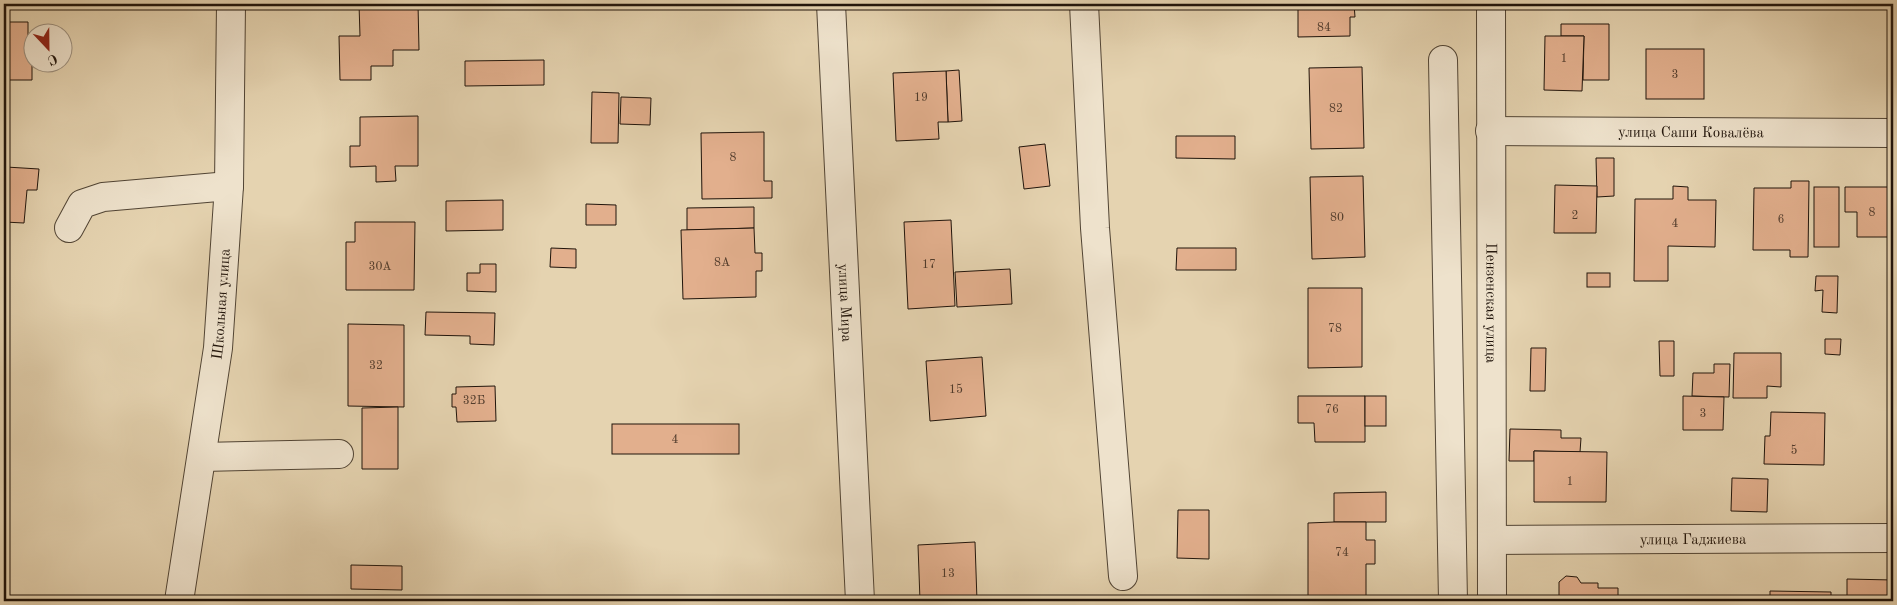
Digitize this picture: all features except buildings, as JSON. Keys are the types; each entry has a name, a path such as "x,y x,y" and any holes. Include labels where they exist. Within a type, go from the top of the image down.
{"street":[{"name":"Школьная улица","path":"179,601 218,348 229,186 231,4"},
{"name":"улица Мира","path":"831,4 860,601"},
{"path":"1084,4 1095,228 1123,576"},
{"name":"Пензенская улица","path":"1491,4 1492,601"},
{"path":"1443,60 1453,601"},
{"name":"улица Саши Ковалёва","path":"1490,131 1893,133"},
{"path":"69,228 82,204 103,197 229,186"},
{"path":"202,457 339,454"},
{"name":"улица Гаджиева","path":"1492,540 1893,538"}]}
